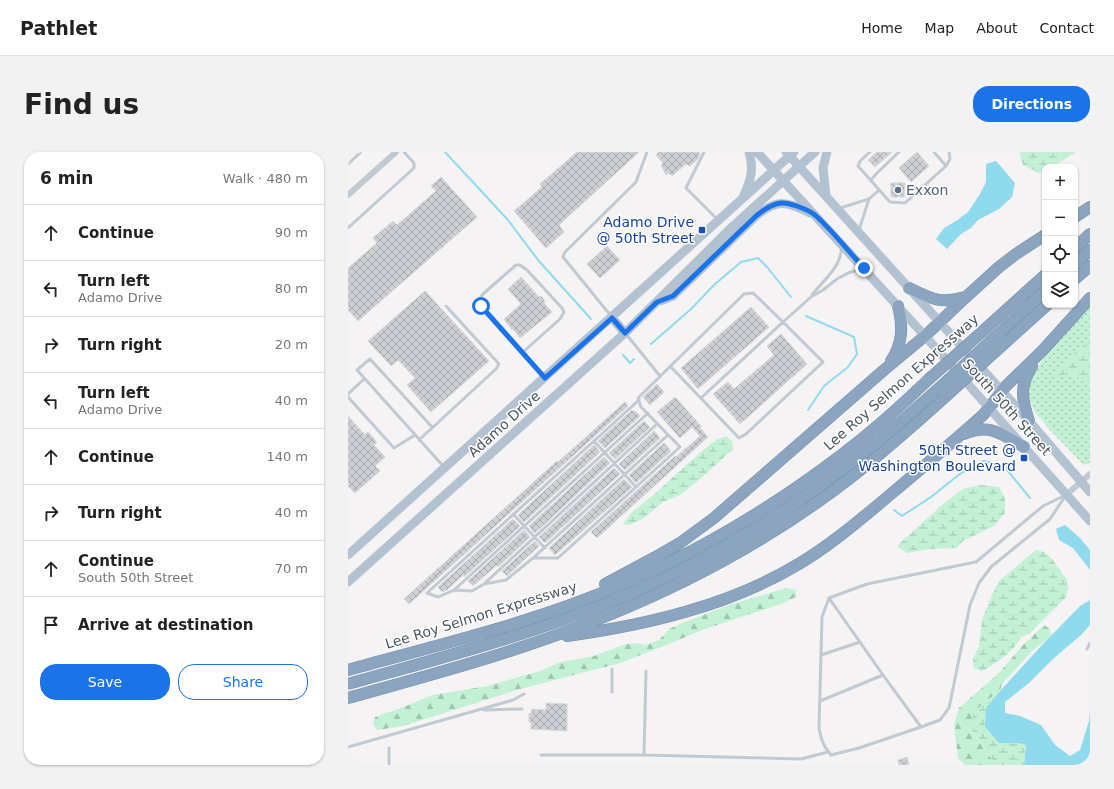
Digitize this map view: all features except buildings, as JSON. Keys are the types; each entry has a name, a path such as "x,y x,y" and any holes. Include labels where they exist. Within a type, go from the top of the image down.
{"highway":[{"path":"1078,215 1090,207"},
{"path":"1078,245 1090,234"},
{"path":"535,617 640,566 699,529 925,336 966,297 1012,257 1044,236"},
{"path":"1078,261 1090,250"},
{"path":"1078,277 1090,266"},
{"name":"Lee Roy Selmon Expressway","path":"348,670 535,617 583,600 677,558 737,525 770,505 867,435 1042,278"},
{"path":"909,288 938,300 948,301 966,297"},
{"path":"348,684 554,624 592,610 652,584 731,543 787,508 869,449 1042,294"},
{"path":"547,639 616,629 685,612 725,599 762,584 796,566 836,538 955,440 989,408 1002,391 1043,350 1090,298"},
{"path":"884,370 896,353 900,342 901,325 898,306"},
{"path":"348,698 492,657 547,639 605,617 651,597 704,571 758,540 812,506 848,479 897,440 1044,308"},
{"path":"1029,421 1023,396 1024,382 1025,377 1043,350"},
{"path":"955,440 968,432 984,429 1001,433 1024,447"}],"main road":[{"path":"742,199 749,185 752,174 749,152"},
{"name":"South 50th Street","path":"756,152 864,268 1090,522"},
{"name":"Adamo Drive","path":"348,582 625,333 710,249 814,152"},
{"path":"826,196 823,168 827,152"},
{"name":"Adamo Drive","path":"348,555 612,318 774,170 790,153"},
{"name":"South 50th Street","path":"790,153 799,166 1029,421 1090,492"},
{"path":"657,302 673,296 756,216 766,209 782,203 794,205 814,214"},
{"path":"612,318 625,333"}],"street":[{"path":"348,195 396,152"},
{"path":"1066,495 1090,474"}],"lane":[{"path":"348,164 361,152"},
{"path":"348,228 414,168 414,163 404,152"},
{"path":"612,318 563,257 565,252 636,182 647,152"},
{"path":"704,152 686,188 718,221"},
{"path":"870,152 860,161 858,166 890,202 905,203 946,166 950,158 949,152"},
{"path":"871,180 876,173 899,152"},
{"path":"934,152 946,166"},
{"path":"838,209 868,199 879,190"},
{"path":"858,232 868,199"},
{"path":"811,297 818,286 831,274 838,262 843,245"},
{"path":"522,352 560,319 564,312 527,270 520,265 516,265 483,294 479,302 522,352 545,378"},
{"path":"701,398 811,297 837,279 848,273 864,268"},
{"path":"648,413 453,591 438,597 427,593 638,400 638,398 670,366 744,294 753,293 824,362 746,434 739,438 670,366"},
{"path":"419,440 496,369 499,364 446,306"},
{"path":"625,333 660,376"},
{"path":"432,427 370,359 357,370 445,469"},
{"path":"348,394 364,379"},
{"path":"348,397 394,448 415,435"},
{"path":"533,558 558,558 680,447 641,406 638,400"},
{"path":"453,591 472,591 484,584 658,424"},
{"path":"484,584 506,580 545,548 668,435"},
{"path":"594,441 636,487"},
{"path":"829,598 868,584 976,562 1043,506 1066,495"},
{"path":"829,598 822,617 819,728 824,748 831,755 859,748 940,720 949,708 969,611 973,595 979,583 991,567 1050,518 1066,495"},
{"path":"513,514 545,548"},
{"path":"829,598 882,675 921,727"},
{"path":"822,655 860,642"},
{"path":"1087,649 1090,643"},
{"path":"612,669 612,692"},
{"path":"644,755 646,671"},
{"path":"820,701 882,675"},
{"path":"348,747 513,700 524,694"},
{"path":"478,710 522,709"},
{"path":"389,748 389,765"},
{"path":"541,754 801,759 828,752"}],"green space":[{"path":"1019,152 1076,152 1057,164 1042,164 1042,172 1039,173 1023,165"},
{"path":"1090,304 1090,463 1084,465 1049,429 1035,412 1029,398 1028,386 1031,378 1053,343"},
{"path":"1087,343 1090,345 1090,362 1088,368 1090,371 1090,389 1079,378 1069,374 1050,379 1070,357"},
{"path":"726,436 732,441 733,449 699,480 680,495 663,502 644,518 629,525 623,524 632,512 701,452 716,440"},
{"path":"980,485 999,487 1005,498 1005,513 994,526 963,541 956,548 929,549 907,553 897,546 942,505 963,489"},
{"path":"1036,550 1044,552 1052,559 1067,580 1068,588 1066,597 1029,634 1021,637 1004,657 982,671 974,668 973,659 979,646 982,620 999,581"},
{"path":"786,588 796,590 796,597 781,604 702,630 620,663 520,689 403,726 377,730 373,724 375,717 433,695 487,686 540,671 561,662 594,656 626,644 636,643 646,645 659,640 669,629 682,623 729,605"},
{"path":"1044,625 1050,629 1051,636 1032,651 1002,684 1000,691 986,701 973,733 996,765 965,765 958,758 954,725 959,708 999,673 1023,645"},
{"path":"1000,691 986,708 999,743 1018,743 1026,745 1024,765 996,765 973,732 973,712"}],"water":[{"path":"996,161 1015,183 1012,197 999,209 978,220 971,228 961,234 947,249 936,239 944,228 968,212 986,182 986,164"},
{"path":"1065,525 1080,538 1090,550 1090,570 1073,548 1059,540 1056,529"},
{"path":"1090,600 1090,625 1029,683 1005,702 1005,713 1020,716 1041,725 1055,745 1070,756 1080,750 1089,721 1090,709 1090,765 1024,765 1026,745 1018,743 999,743 985,727 986,708 1042,645 1080,606"}],"waterway":[{"path":"445,152 508,220 538,260 591,319"},
{"path":"651,344 741,262 758,258 791,297"},
{"path":"806,316 854,337 857,354 848,367 824,386 808,410"},
{"path":"623,355 630,363 634,359"},
{"path":"894,510 902,516 931,497 961,473 984,461 1003,465 1030,498"}],"place":[{"name":"Exxon","path":"898,190"},
{"name":"Adamo Drive @ 50th Street","path":"702,230"},
{"name":"50th Street @ Washington Boulevard","path":"1024,458"}],"route":[{"path":"481,306 545,378 612,318 625,333 657,302 673,296 756,216 774,205 782,203 794,205 814,214 864,268"}]}
